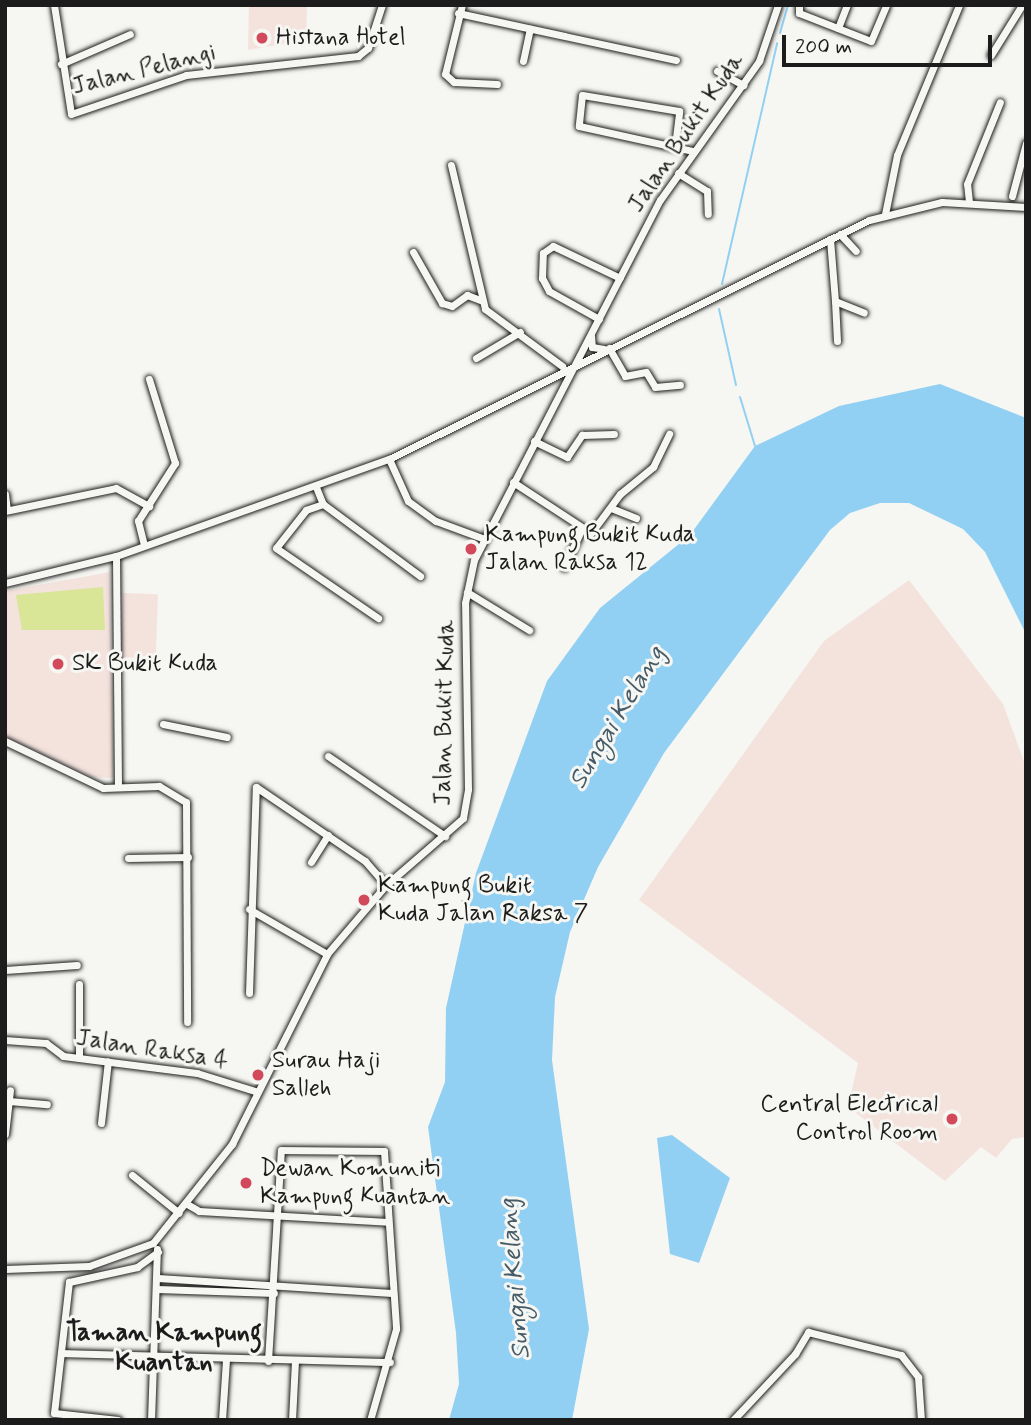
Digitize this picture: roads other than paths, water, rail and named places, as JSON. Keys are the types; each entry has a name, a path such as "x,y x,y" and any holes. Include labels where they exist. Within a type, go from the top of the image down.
{"street":[{"name":"Jalan Pelangi","path":"54,5 61,64 71,114 186,75 358,55 369,48 382,5"},
{"name":"Jalan Bukit Kuda","path":"5,1269 89,1266 153,1243 187,1204 232,1144 255,1091 327,954 386,885 463,818 468,789 467,592 482,538 678,173 759,61 778,5"},
{"path":"838,28 846,5"},
{"path":"798,8 838,28 874,40 886,5"},
{"path":"886,214 897,155 960,5"},
{"path":"991,55 1021,5"},
{"path":"497,84 454,82 445,74 460,9 530,29 676,60"},
{"path":"523,61 530,29"},
{"path":"61,64 130,34"},
{"path":"717,71 743,85"},
{"path":"675,146 679,111 582,94 579,127 693,151"},
{"path":"969,202 967,184 1000,102"},
{"path":"1012,196 1026,143"},
{"path":"451,165 480,300 491,317 520,332 562,366"},
{"path":"678,173 707,191 708,214"},
{"path":"532,384 886,214 969,202 1026,207"},
{"path":"840,234 856,251"},
{"path":"830,239 837,341"},
{"path":"598,319 549,291 542,278 543,253 554,246 620,278"},
{"path":"413,252 442,303 452,306 467,295 480,300"},
{"path":"835,301 864,313"},
{"path":"476,358 520,332"},
{"path":"592,332 592,347 608,347"},
{"path":"5,583 116,556 316,488 389,459 562,366 608,347"},
{"path":"608,347 625,376 646,372 654,387 680,385"},
{"path":"144,545 138,521 175,463 149,379"},
{"path":"544,379 559,379 562,388"},
{"path":"534,441 567,457 582,435 614,434"},
{"path":"513,482 581,531 591,533 611,508 653,467 669,434"},
{"path":"389,459 408,501 436,521 482,538"},
{"path":"5,494 6,511 116,488 149,506"},
{"path":"316,488 323,504 420,576"},
{"path":"323,504 306,510 276,548 378,618"},
{"path":"611,508 636,518"},
{"path":"564,567 581,531"},
{"path":"116,556 118,787"},
{"path":"467,592 529,630"},
{"path":"163,724 227,737"},
{"path":"5,741 103,788 159,786 186,802 187,1022"},
{"path":"328,756 445,836"},
{"path":"249,993 251,792 261,787 328,835 386,885"},
{"path":"311,862 328,835"},
{"path":"128,858 188,857"},
{"path":"249,909 327,954"},
{"path":"5,970 77,965"},
{"path":"79,984 79,1058"},
{"name":"Jalan Raksa 4","path":"5,1040 46,1043 79,1058 207,1075 255,1091"},
{"path":"101,1123 108,1061"},
{"path":"5,1134 10,1090"},
{"path":"9,1101 47,1104"},
{"path":"268,1361 272,1294 276,1285 279,1156 288,1147 384,1151 396,1329 390,1362 370,1420"},
{"path":"132,1175 179,1213"},
{"path":"187,1204 199,1211 388,1222"},
{"path":"151,1420 158,1289 158,1252 153,1243"},
{"path":"118,1420 88,1419 54,1413 70,1280 137,1267 158,1252"},
{"path":"158,1278 392,1293"},
{"path":"158,1289 272,1294"},
{"path":"733,1420 795,1354 808,1332 901,1354 918,1377 921,1420"},
{"path":"63,1353 226,1360 390,1362"},
{"path":"222,1420 226,1360"},
{"path":"292,1420 295,1360"}],"water":[{"name":"Sungai Kelang","path":"940,384 1026,418 1026,634 985,552 963,529 909,503 880,503 850,513 830,530 664,753 598,867 570,932 555,997 552,1060 589,1329 572,1420 449,1420 459,1384 456,1333 428,1127 445,1082 446,1008 476,873 547,681 600,608 690,535 755,446 839,406"},
{"path":"672,1135 730,1178 699,1263 670,1254 657,1138"}],"waterway":[{"path":"780,33 788,5"},
{"path":"722,284 777,43"},
{"path":"719,309 736,385"},
{"path":"740,397 755,446"}],"place":[{"name":"Histana Hotel","path":"262,38"},
{"name":"Kampung Bukit Kuda Jalan Raksa 12","path":"471,549"},
{"name":"SK Bukit Kuda","path":"58,664"},
{"name":"Kampung Bukit Kuda Jalan Raksa 7","path":"364,900"},
{"name":"Surau Haji Salleh","path":"258,1075"},
{"name":"Central Electrical Control Room","path":"952,1119"},
{"name":"Dewan Komuniti Kampung Kuantan","path":"246,1183"}],"district":[{"name":"Taman Kampung Kuantan","path":"164,1349"}]}
